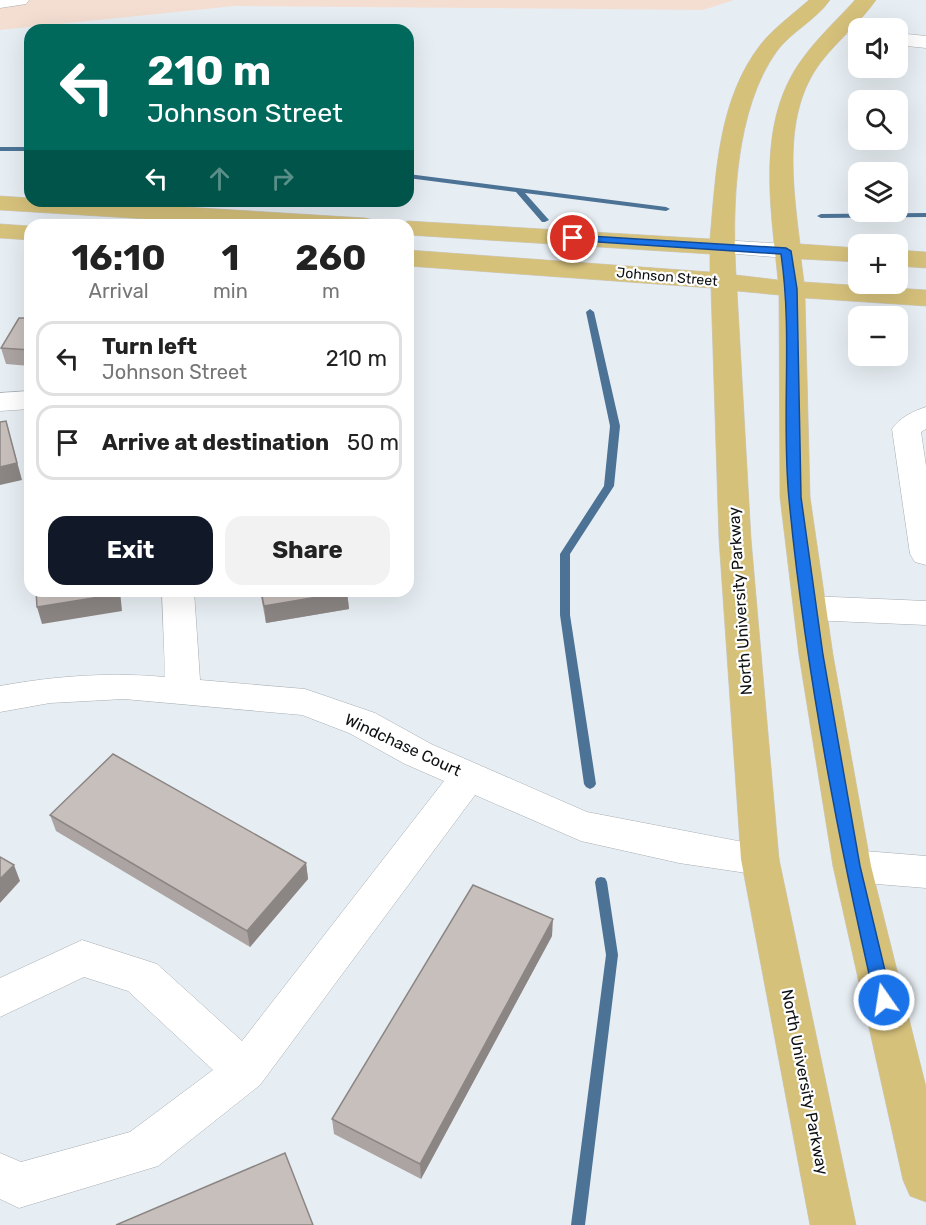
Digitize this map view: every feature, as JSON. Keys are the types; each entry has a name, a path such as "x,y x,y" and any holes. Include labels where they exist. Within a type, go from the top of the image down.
{"main road":[{"name":"North University Parkway","path":"820,0 769,47 751,78 730,142 723,247 735,539 760,859 834,1225"},
{"path":"856,18 866,0"},
{"path":"848,30 811,61 795,91 785,125 780,176 786,251 792,289 795,497 810,608 852,866 926,1180"},
{"path":"0,203 24,204"},
{"path":"66,207 265,219"},
{"name":"Johnson Street","path":"414,228 723,247"},
{"path":"0,231 24,233"},
{"name":"Johnson Street","path":"786,251 848,254"},
{"name":"Johnson Street","path":"414,258 654,274 792,289 926,298"},
{"path":"908,259 926,260"}],"street":[{"path":"0,3 19,0"},
{"path":"908,40 926,42"},
{"name":"Johnson Street","path":"723,247 786,251"},
{"path":"0,402 24,400"},
{"path":"926,416 906,429 926,554"},
{"path":"178,597 183,691"},
{"path":"810,608 926,613"},
{"name":"Windchase Court","path":"0,699 50,690 124,686 305,702 362,723 418,754 581,826 679,847 760,859"},
{"path":"0,1175 19,1185 142,1151 245,1071 470,776"},
{"path":"852,866 926,872"},
{"path":"0,998 82,958 142,977 245,1071"}],"shaded area":[{"path":"0,0 734,0 703,10 235,6 59,24 24,24 24,28 0,30"}],"building":[{"path":"19,318 24,318 24,350 1,348"},
{"path":"6,421 17,463 0,467 0,422"},
{"path":"36,597 99,597 37,607"},
{"path":"262,597 317,597 264,606"},
{"path":"113,754 306,863 247,931 50,815"},
{"path":"0,857 14,865 0,879"},
{"path":"473,885 553,919 420,1164 332,1119"},
{"path":"285,1153 313,1225 116,1225"}],"waterway":[{"path":"0,149 24,149"},
{"path":"414,177 518,190"},
{"path":"518,190 666,209"},
{"path":"518,190 545,220"},
{"path":"821,216 926,215"},
{"path":"590,312 615,426 609,486 565,554 565,615 590,784"},
{"path":"578,1225 612,955 601,882"}],"route":[{"path":"573,238 786,251 792,289 795,497 816,655 852,866 884,1000"}]}
